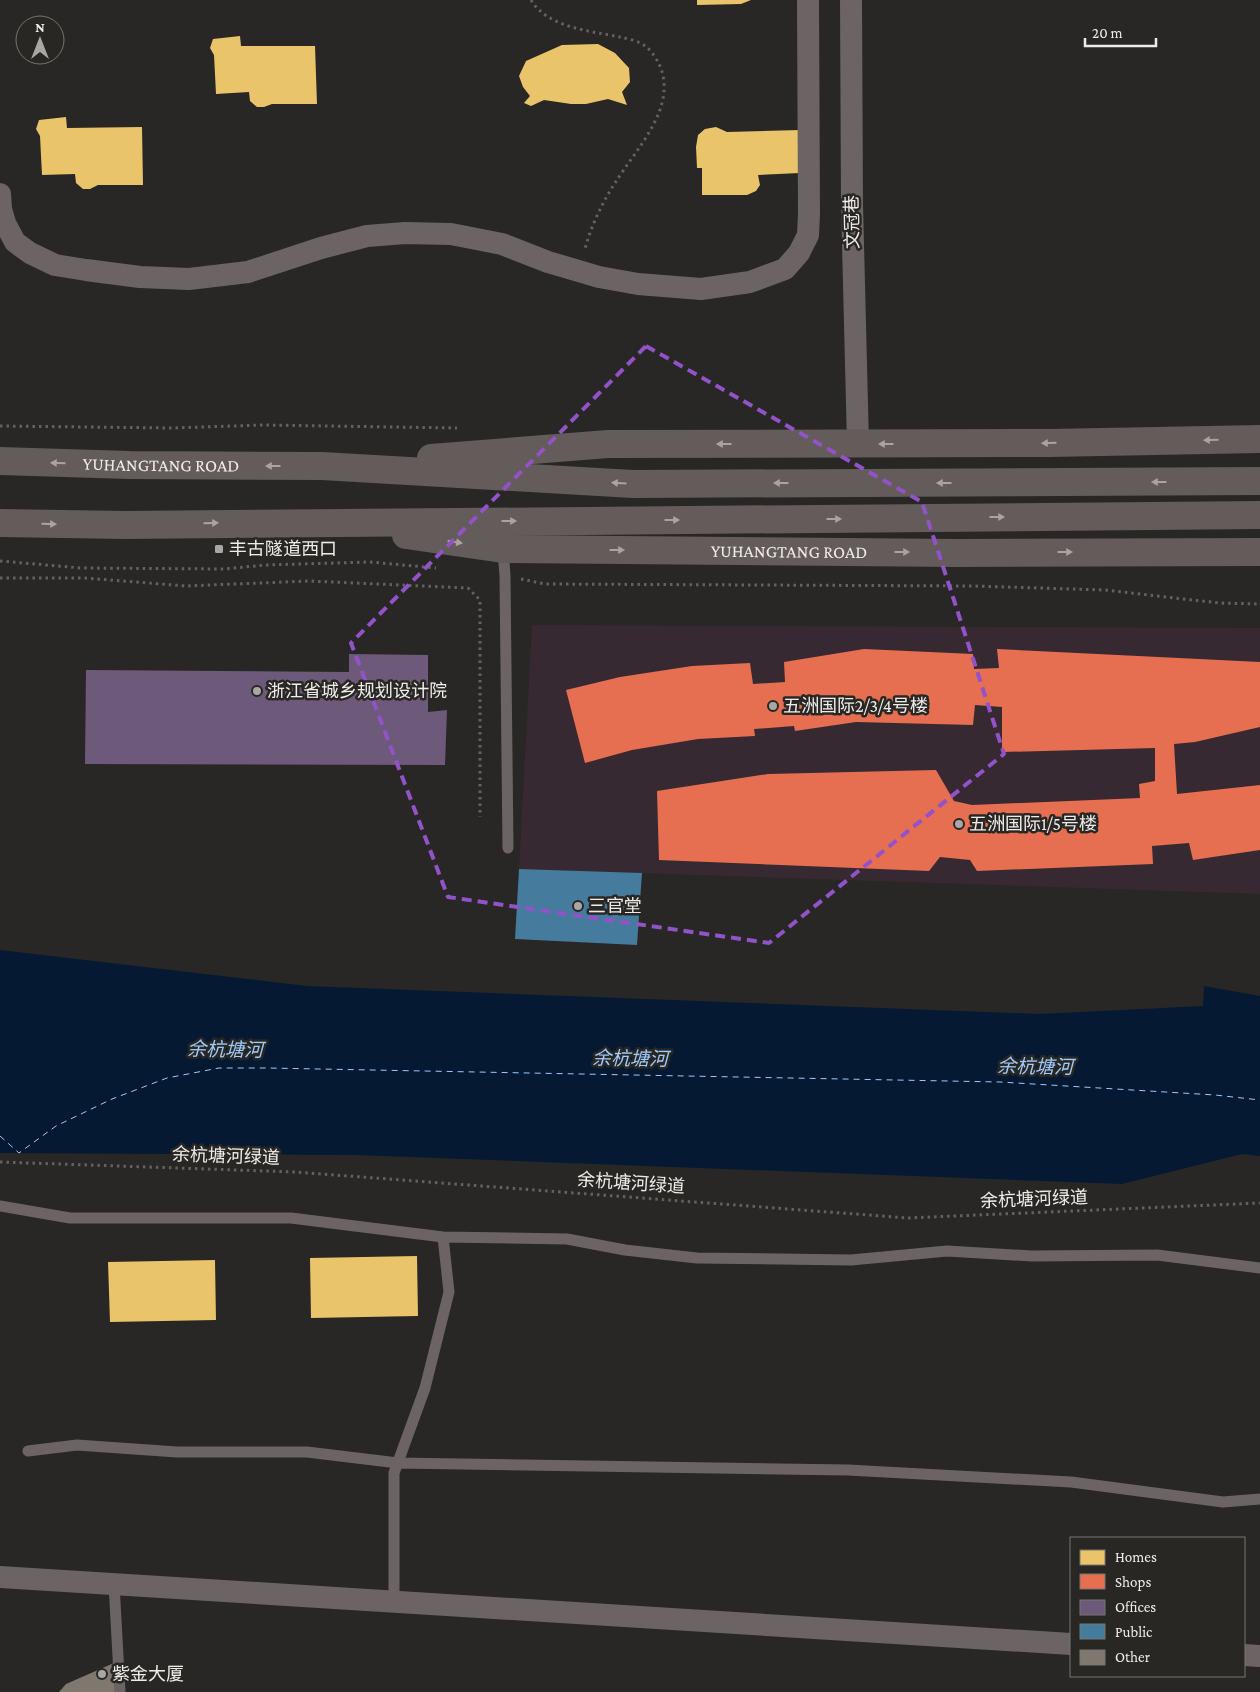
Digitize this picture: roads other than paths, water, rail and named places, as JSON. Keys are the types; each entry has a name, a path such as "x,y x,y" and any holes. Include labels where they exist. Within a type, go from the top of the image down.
{"main road":[{"name":"YUHANGTANG ROAD","path":"322,466 608,444 858,444 1260,439"},
{"name":"YUHANGTANG ROAD","path":"0,461 129,465 322,466 633,484 1260,482"},
{"name":"YUHANGTANG ROAD","path":"0,523 125,525 1260,516"},
{"name":"YUHANGTANG ROAD","path":"320,522 503,549 947,553 1260,552"}],"street":[{"path":"0,194 1,209 5,223 15,242 30,253 55,264 140,277 189,279 248,272 321,248 367,236 405,233 451,234 502,244 548,262 599,277 638,284 701,289 750,282 785,269 800,253 808,235 810,214 808,0"},
{"name":"文冠巷","path":"851,0 852,204 858,444"},
{"path":"0,1577 1070,1644"},
{"path":"1245,1655 1260,1656"}],"lane":[{"path":"503,549 505,576 508,848"},
{"path":"0,1206 70,1218 291,1218 443,1237 567,1239 625,1250 697,1258 850,1260 947,1251 1032,1256 1157,1254 1260,1268"},
{"path":"394,1602 394,1473 425,1388 449,1292 443,1237"},
{"path":"28,1451 77,1445 177,1452 307,1452 398,1462 848,1470 1071,1482 1223,1502 1260,1499"},
{"path":"114,1584 120,1692"}],"water":[{"name":"余杭塘河","path":"0,950 307,986 1039,1014 1203,1006 1204,986 1260,996 1260,1156 1242,1154 1122,1184 357,1155 0,1153"}],"place":[{"name":"丰古隧道西口","path":"219,549"},
{"name":"浙江省城乡规划设计院","path":"257,691"},
{"name":"五洲国际2/3/4号楼","path":"773,706"},
{"name":"五洲国际1/5号楼","path":"959,824"},
{"name":"三官堂","path":"578,906"},
{"name":"紫金大厦","path":"102,1674"}]}
